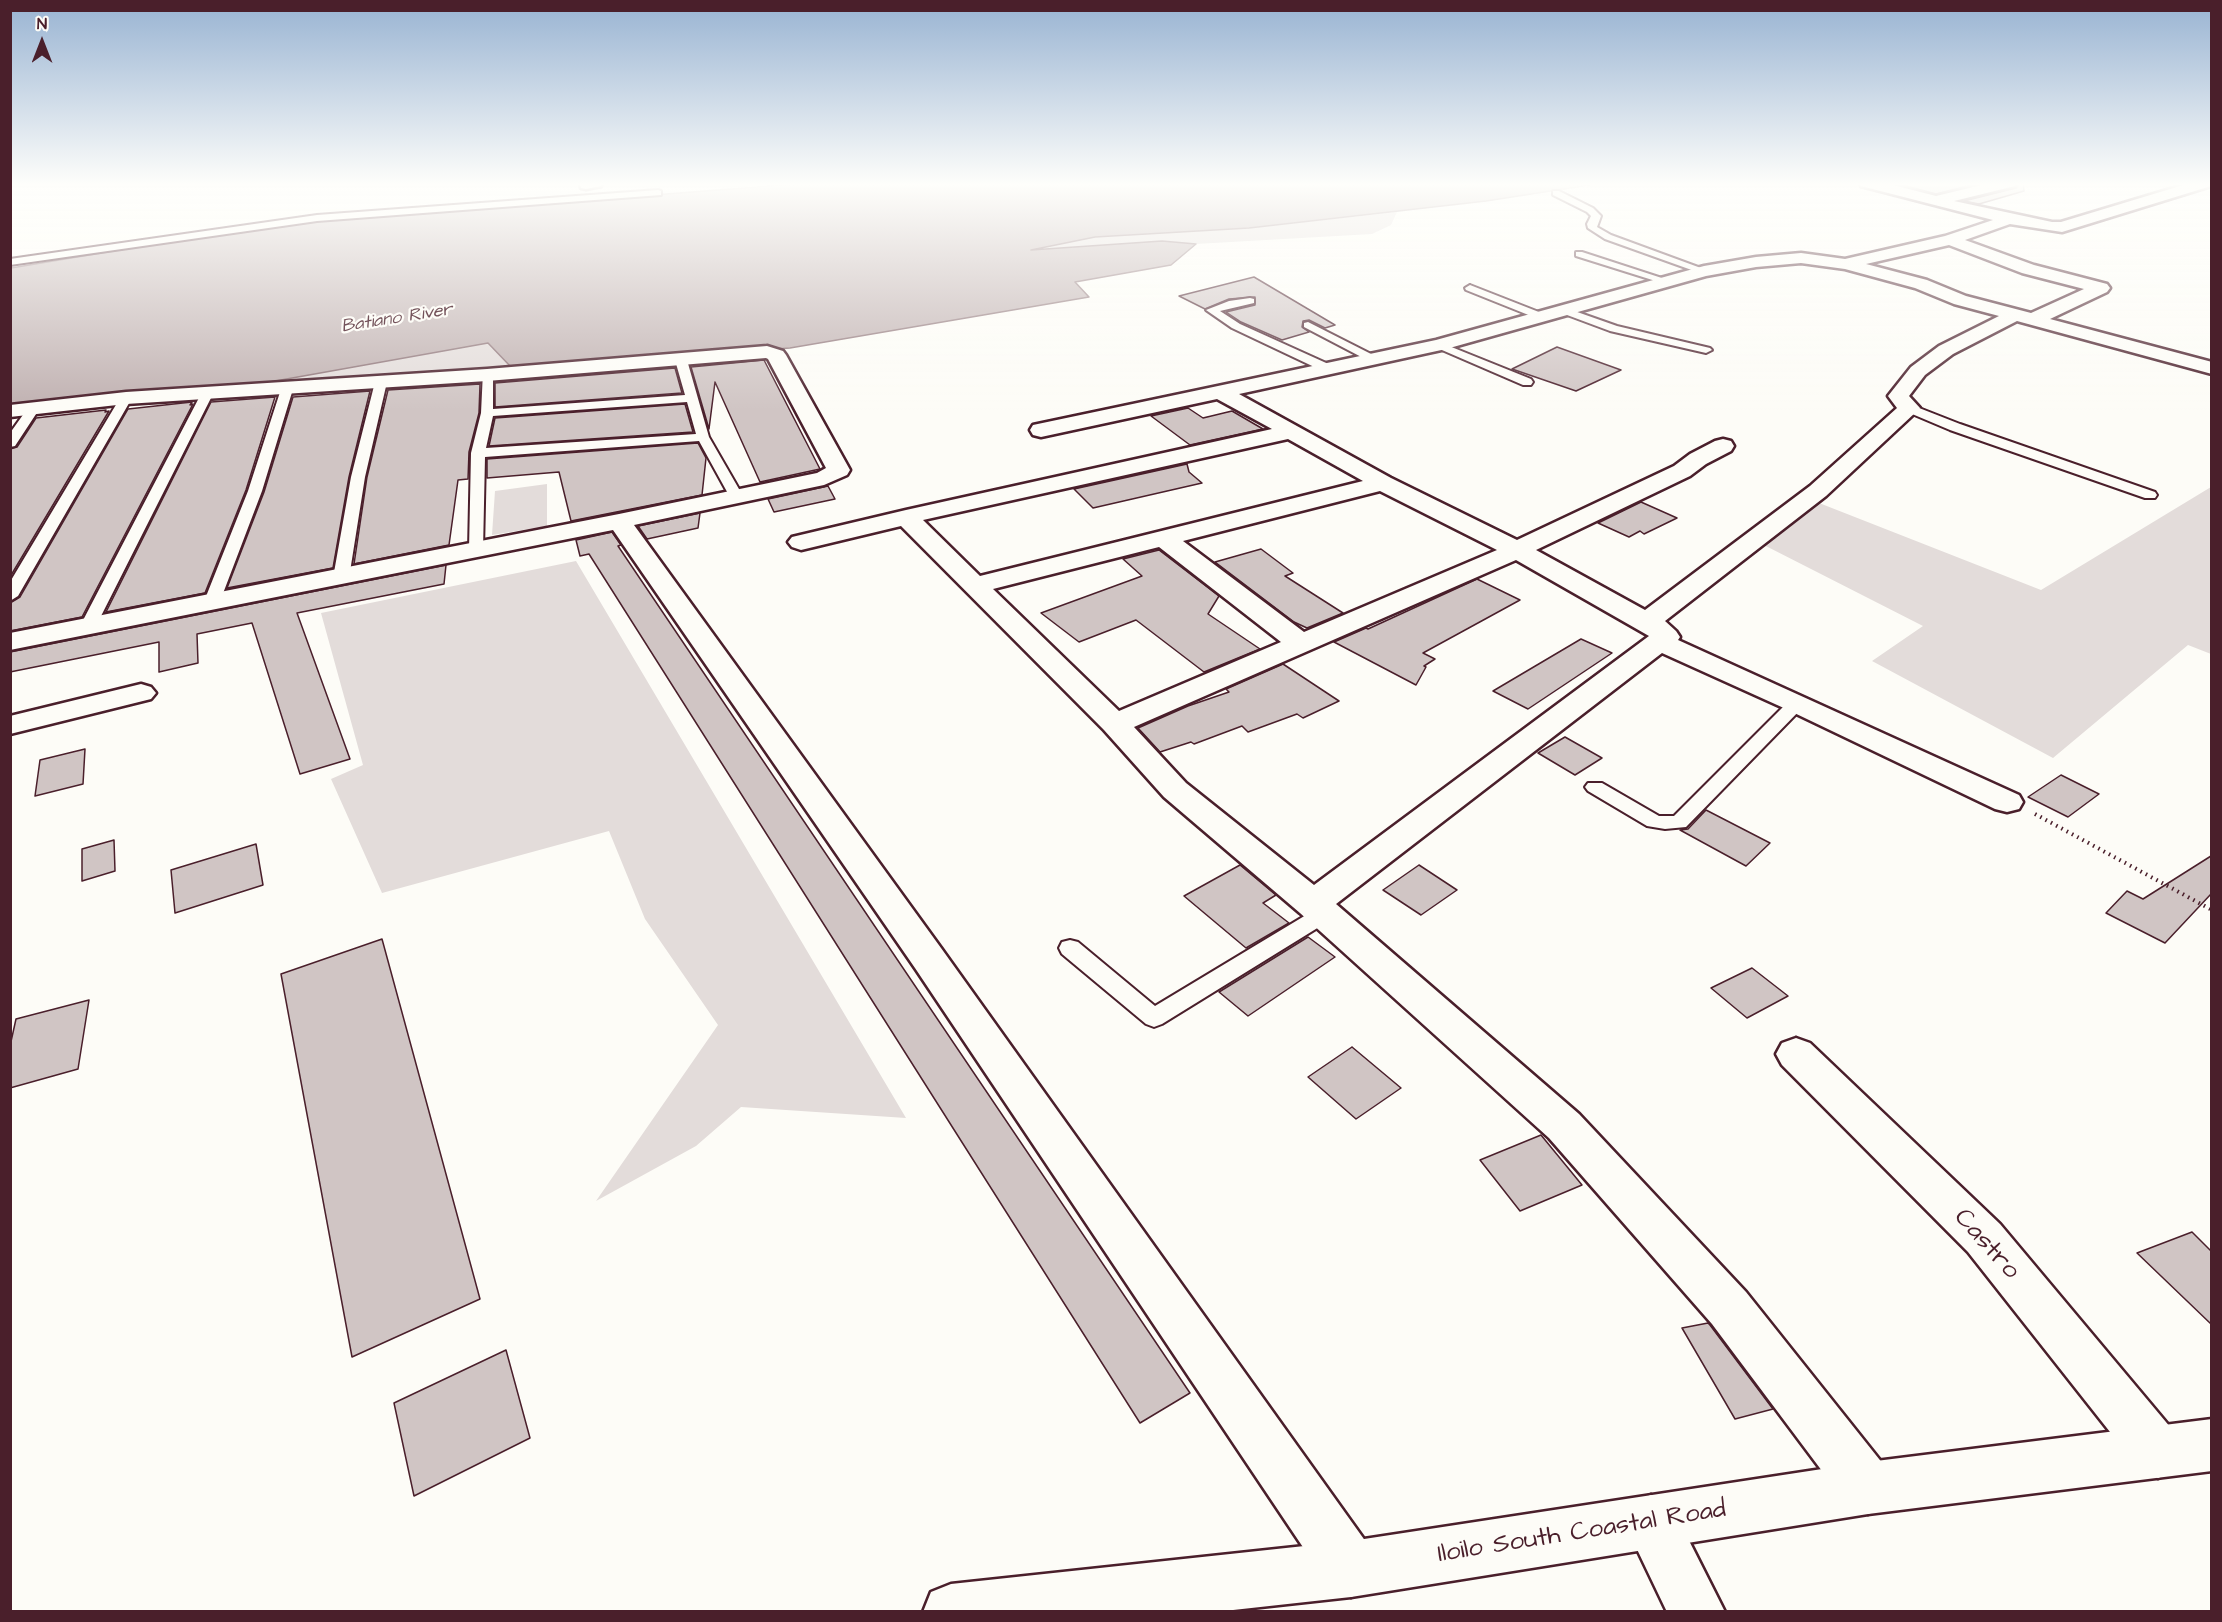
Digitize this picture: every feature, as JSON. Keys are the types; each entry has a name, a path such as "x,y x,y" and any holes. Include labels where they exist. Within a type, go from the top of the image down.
{"street":[{"path":"1041,430 1331,370 1439,345 1704,271 1786,259"},
{"path":"1806,259 1845,264 1921,284 1960,300 2026,316 2211,368"},
{"path":"1845,264 1868,259"},
{"path":"1318,909 1653,632 1818,491 1909,408 1898,396 1918,372 1946,350 2026,316 2101,288 2028,269 2000,259"},
{"path":"10,411 126,398 487,375 773,352 839,470 824,478 620,521 211,604 10,642"},
{"path":"1221,392 1383,483 1517,550 1653,632 2007,802"},
{"path":"801,542 1290,432"},
{"path":"1115,724 1517,550 1682,471 1698,459 1723,446"},
{"path":"976,585 1383,483"},
{"path":"906,517 1115,724 1175,790 1318,909 1564,1126 1729,1308 1869,1488"},
{"path":"620,521 928,958 1351,1569"},
{"path":"1162,537 1300,643"},
{"path":"10,725 141,693"},
{"name":"Castro","path":"1796,1054 1984,1238 2158,1452"},
{"name":"Iloilo South Coastal Road","path":"951,1611 1351,1569 1869,1488 2211,1445"},
{"path":"1651,1522 1697,1611"}],"lane":[{"path":"10,261 26,259"},
{"path":"1594,259 1666,281"},
{"path":"1669,259 1704,271"},
{"path":"1470,288 1540,316"},
{"path":"1250,301 1233,303 1211,310 1236,326 1331,370"},
{"path":"1563,310 1614,329 1706,350"},
{"path":"1308,325 1373,359"},
{"path":"1439,345 1527,382"},
{"path":"681,360 703,437 736,496"},
{"path":"476,550 478,453 488,413 487,375"},
{"path":"341,578 358,477 381,382"},
{"path":"211,604 255,491 287,389"},
{"path":"87,628 208,392"},
{"path":"10,596 126,398"},
{"path":"488,413 690,398"},
{"path":"10,443 34,408"},
{"path":"1909,408 1955,427 2150,495"},
{"path":"478,453 703,437"},
{"path":"1595,787 1654,820 1665,823 1679,822 1797,703"},
{"path":"1070,948 1154,1018 1318,909"}],"path":[{"path":"2007,802 2051,821 2211,910"}],"shaded area":[{"path":"488,343 511,367 253,385"},
{"path":"547,484 547,526 492,535 495,491"},
{"path":"2211,487 2211,654 2188,645 2053,758 1872,661 1923,626 1756,541 1814,501 2041,590"},
{"path":"576,561 906,1118 741,1107 696,1146 596,1201 718,1025 645,919 609,831 382,893 331,779 363,765 321,613"}],"water":[{"name":"Batiano River","path":"67,259 1179,259 1171,265 1075,282 1089,297 790,348 511,367 488,343 253,385 11,406 11,268"}],"building":[{"path":"1254,277 1335,325 1325,328 1309,320 1303,321 1302,327 1309,332 1282,340 1241,322 1226,312 1255,305 1255,297 1229,299 1205,309 1179,296"},
{"path":"1557,347 1621,370 1576,391 1512,369"},
{"path":"764,360 820,469 760,482 715,382 709,429 691,367"},
{"path":"675,368 682,393 495,407 495,383"},
{"path":"480,384 479,413 469,452 468,479 458,480 449,545 354,564 367,477 388,390"},
{"path":"370,391 349,477 333,568 227,588 264,492 293,397"},
{"path":"275,397 246,490 205,593 106,612 211,402"},
{"path":"192,402 190,405 193,404 82,617 10,631 10,603 20,597 128,409"},
{"path":"685,404 693,432 489,446 495,418"},
{"path":"1188,408 1203,418 1232,411 1263,429 1190,445 1151,416"},
{"path":"106,410 105,412 109,411 10,577 10,449 17,447 36,418"},
{"path":"698,443 706,458 702,495 571,521 559,472 487,478 487,459"},
{"path":"1187,464 1189,472 1202,483 1093,508 1074,489"},
{"path":"828,486 835,499 774,512 768,499"},
{"path":"1641,502 1677,518 1644,534 1640,531 1629,537 1598,523"},
{"path":"700,513 698,528 647,539 638,526"},
{"path":"612,532 621,545 618,546 1190,1393 1140,1423 589,554 580,556 576,540"},
{"path":"1261,549 1293,573 1285,576 1343,613 1307,628 1294,622 1215,562"},
{"path":"1159,550 1219,596 1208,614 1260,649 1204,672 1136,620 1079,642 1041,613 1142,576 1123,559"},
{"path":"446,565 444,584 297,613 350,759 300,774 252,623 197,634 198,663 159,672 159,642 10,672 10,652"},
{"path":"1477,579 1520,600 1423,653 1435,659 1424,666 1426,667 1416,685 1334,642 1368,629"},
{"path":"1581,639 1612,653 1528,709 1493,691"},
{"path":"1283,664 1339,701 1303,718 1297,714 1248,732 1242,726 1194,744 1191,742 1160,752 1138,728 1188,706 1229,692 1226,689"},
{"path":"1565,737 1602,758 1575,775 1538,753"},
{"path":"85,749 83,784 35,796 40,760"},
{"path":"2061,775 2099,794 2068,817 2028,797"},
{"path":"1706,810 1770,843 1746,866 1680,830 1688,829"},
{"path":"114,840 115,871 82,881 82,849"},
{"path":"256,844 263,885 175,913 171,870"},
{"path":"2211,856 2211,894 2165,943 2106,913 2127,891 2143,899"},
{"path":"1240,865 1276,895 1263,903 1289,923 1246,948 1184,896"},
{"path":"1419,865 1457,890 1421,915 1383,890"},
{"path":"1308,937 1335,957 1248,1016 1219,992"},
{"path":"382,939 480,1299 352,1357 281,974"},
{"path":"1752,968 1788,996 1747,1018 1711,988"},
{"path":"89,1000 78,1069 10,1088 10,1046 16,1019"},
{"path":"1352,1047 1401,1088 1356,1119 1308,1077"},
{"path":"1541,1135 1582,1185 1520,1211 1480,1160"},
{"path":"2192,1232 2211,1251 2211,1324 2137,1253"},
{"path":"1708,1323 1773,1409 1735,1419 1682,1328"},
{"path":"506,1350 530,1438 414,1496 394,1403"}]}
